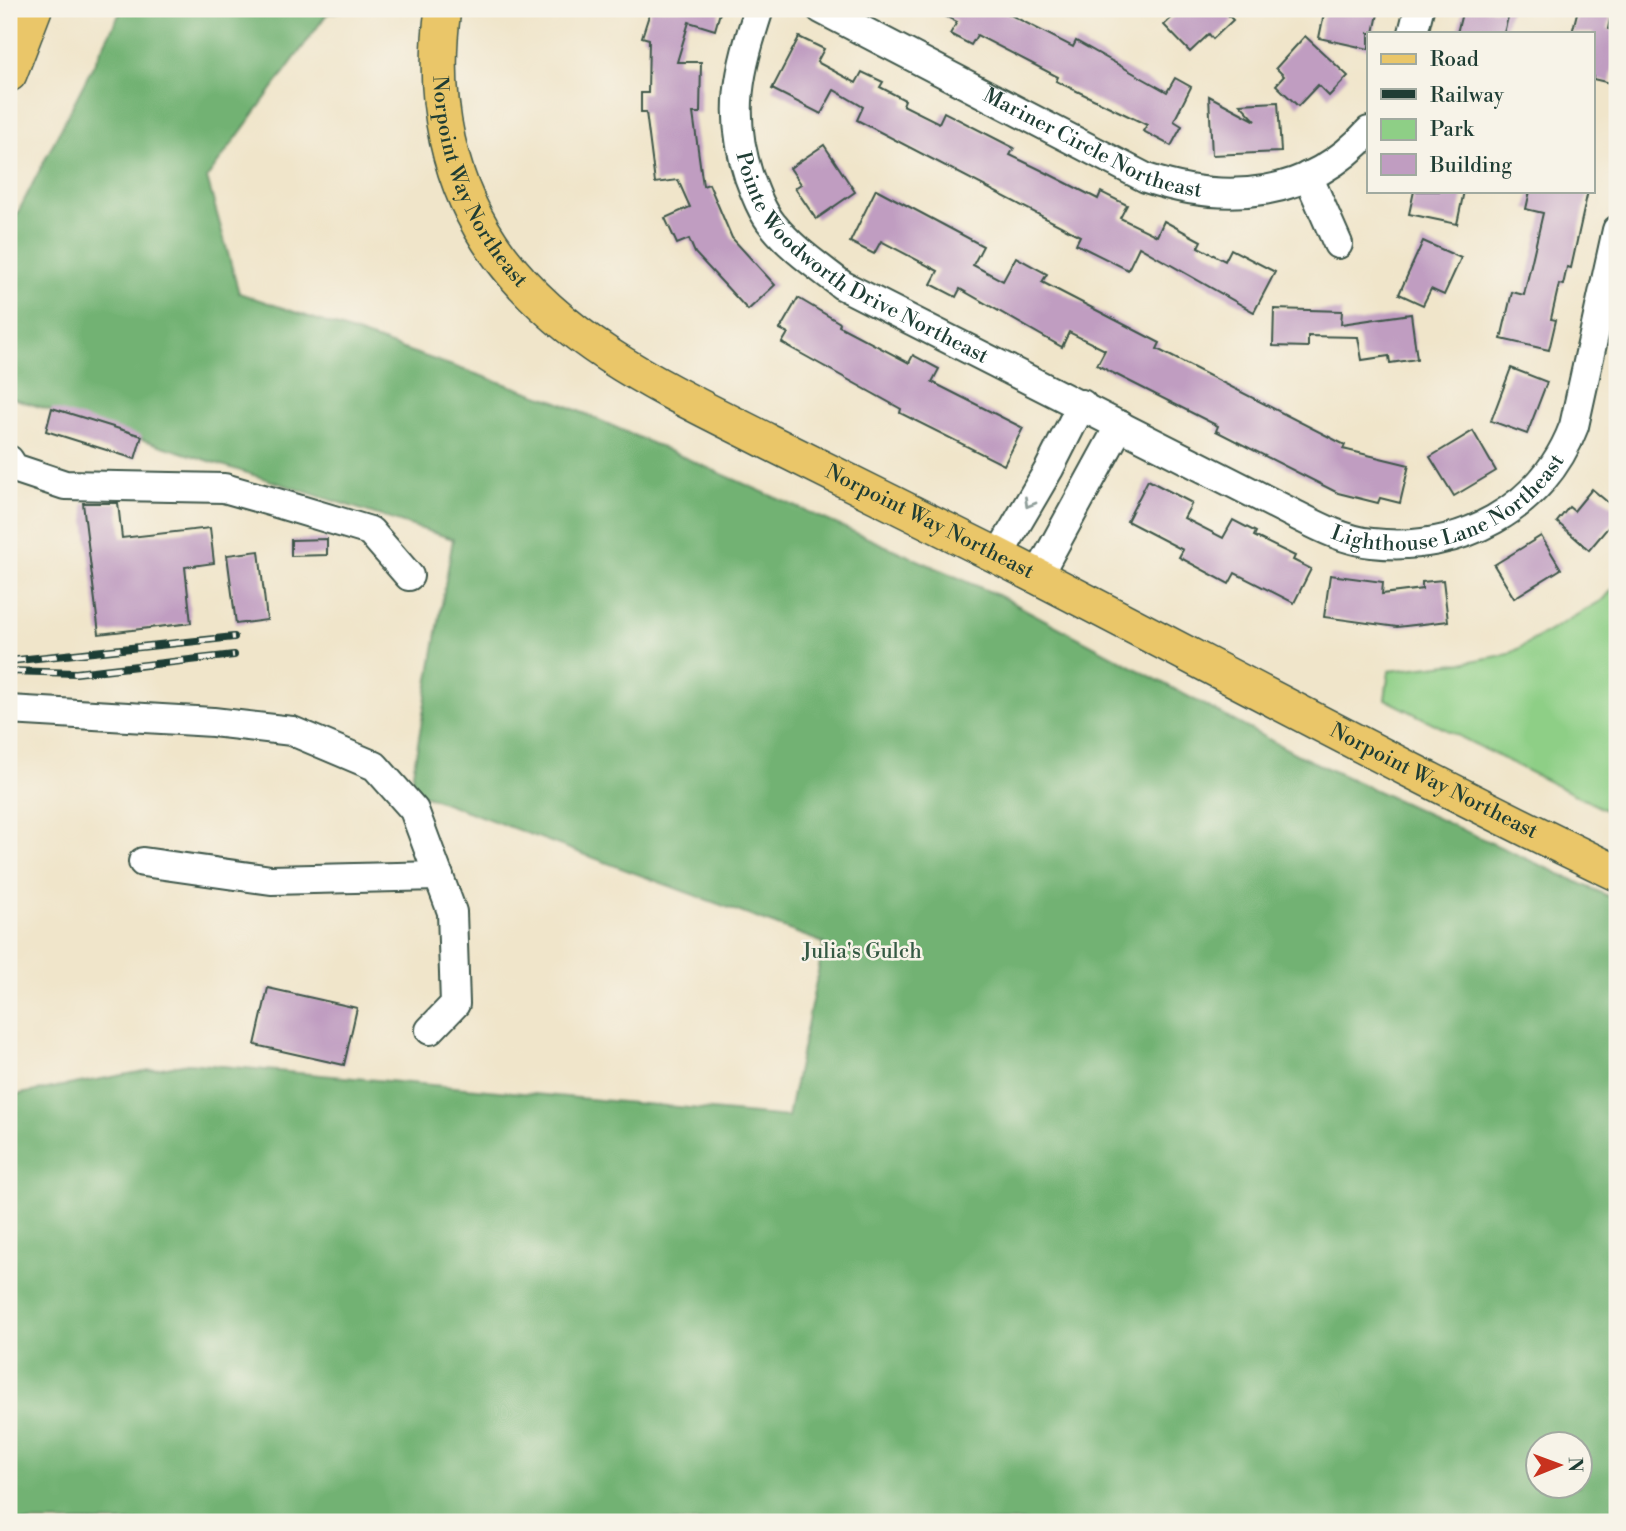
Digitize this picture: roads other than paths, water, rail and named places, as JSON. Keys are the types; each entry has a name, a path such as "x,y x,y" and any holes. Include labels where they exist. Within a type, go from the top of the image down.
{"main road":[{"path":"9,14 11,9"},
{"path":"9,74 34,9"},
{"name":"Norpoint Way Northeast","path":"443,9 438,42 439,89 446,137 459,184 477,223 502,260 532,293 589,344 659,386 1037,576 1331,731 1617,873"}],"street":[{"name":"Pointe Woodworth Drive Northeast","path":"759,9 737,85 736,116 741,152 754,192 771,223 798,251 842,285 1120,425"},
{"name":"Mariner Circle Northeast","path":"821,9 1146,178 1185,191 1216,194 1268,190 1308,176 1340,158 1367,133"},
{"path":"1413,32 1419,9"},
{"path":"1308,176 1338,244"},
{"name":"Lighthouse Lane Northeast","path":"1120,425 1319,527 1353,539 1405,544 1451,538 1480,527 1521,503 1541,484 1567,447 1584,389 1617,230"},
{"path":"998,556 1049,469 1082,404"},
{"path":"1037,576 1120,425"},
{"path":"11,468 65,485 224,488 370,531 409,576"},
{"path":"1049,469 1084,488"},
{"path":"9,710 213,722 292,731 375,766 414,810 452,912 454,1004 430,1030"},
{"path":"143,862 271,880 439,876"}],"railway":[{"path":"9,661 234,637"},
{"path":"9,671 76,673 234,655"}],"park label":[{"name":"Julia's Gulch","path":"862,952"}]}
